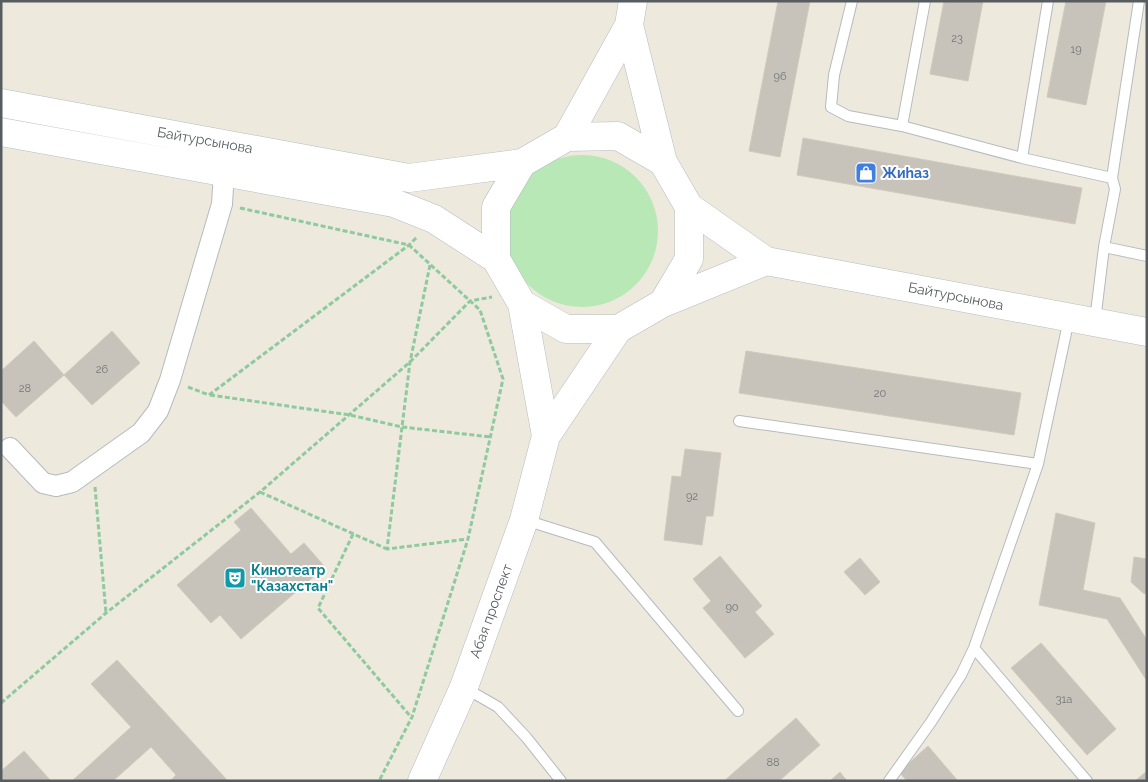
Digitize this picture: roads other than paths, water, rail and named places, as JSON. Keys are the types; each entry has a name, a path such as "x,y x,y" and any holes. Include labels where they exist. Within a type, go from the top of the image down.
{"street":[{"path":"567,137 631,13"},
{"path":"631,13 663,162 689,207 766,261"},
{"name":"Байтурсынова","path":"1,103 409,178 522,162"},
{"name":"Байтурсынова","path":"1,132 394,203 434,218 496,259"},
{"path":"166,161 172,134"},
{"path":"546,436 518,298 496,259 496,207 522,162 567,137 618,136 663,162"},
{"path":"10,448 43,483 56,486 72,482 141,433 158,411 170,380 222,204 224,171"},
{"path":"663,303 689,259 689,207"},
{"path":"546,436 618,330 663,303 766,261"},
{"name":"Байтурсынова","path":"766,261 1147,332"},
{"path":"518,298 566,329 618,330"},
{"name":"Абая проспект","path":"422,781 464,687 524,520 546,436"}],"lane":[{"path":"852,1 834,75 831,107 848,116 902,126 1022,158 1112,178"},
{"path":"902,126 925,1"},
{"path":"1022,158 1048,1"},
{"path":"890,780 932,722 961,675 974,648 1038,464 1104,247 1115,189 1112,178 1139,1"},
{"path":"1104,247 1147,256"},
{"path":"739,421 1038,464"},
{"path":"524,520 595,542 738,711"},
{"path":"974,648 1087,781"},
{"path":"464,687 498,707 526,737 561,781"}],"place":[{"name":"Жиһаз","path":"866,173"},
{"name":"Кинотеатр \"Казахстан\"","path":"235,578"}]}
